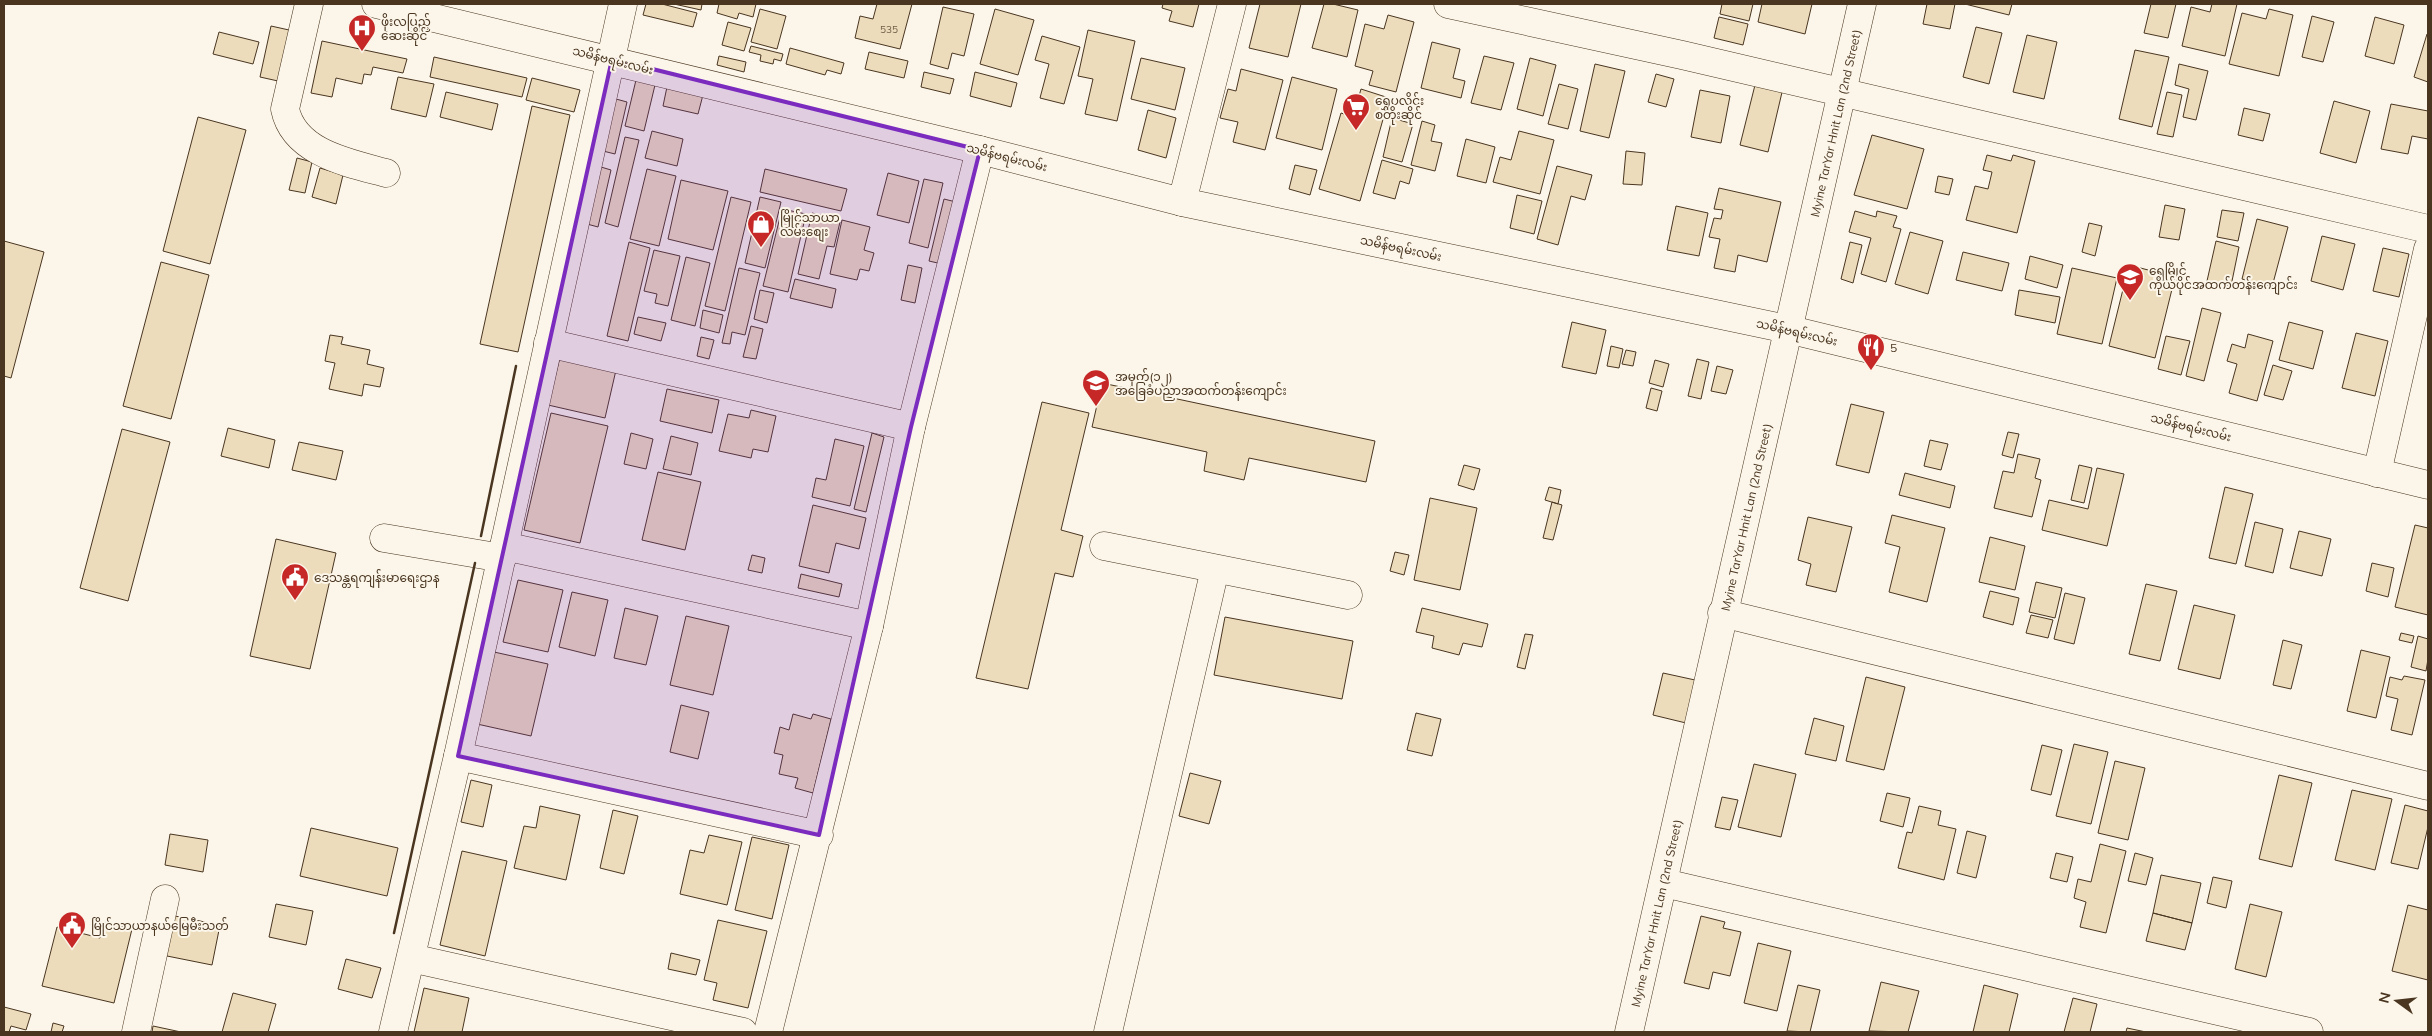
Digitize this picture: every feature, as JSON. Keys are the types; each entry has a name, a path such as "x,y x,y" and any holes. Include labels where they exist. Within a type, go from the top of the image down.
{"street":[{"path":"309,4 285,109 287,120 304,140 321,152 344,162 386,173"},
{"name":"သမိန်ဗရမ်းလမ်း","path":"376,4 980,150 1182,202 1787,328 2428,485"},
{"path":"393,1032 458,756 623,4"},
{"path":"1182,202 1232,4"},
{"path":"1448,4 1842,92 2428,229"},
{"name":"Myine TarYar Hnit Lan (2nd Street)","path":"1629,1032 1664,883 1722,613 1862,4"},
{"path":"768,1032 819,835 869,626 911,427 980,150"},
{"path":"2377,473 2428,250"},
{"path":"548,343 911,427"},
{"path":"384,538 503,552 869,626"},
{"path":"1104,546 1348,595"},
{"path":"1108,1032 1215,569"},
{"path":"1722,613 2428,786"},
{"path":"458,756 819,835"},
{"path":"1664,883 2310,1032"},
{"path":"136,1032 165,899"},
{"path":"411,958 743,1032"}],"highlighted area":[{"path":"612,59 980,150 911,427 819,835 458,756"}],"building":[{"path":"646,4 662,4 697,13 693,27 643,15"},
{"path":"674,4 702,4 701,10"},
{"path":"719,4 756,4 753,17 739,13 737,19 717,13"},
{"path":"877,4 912,4 900,49 855,38 860,16 873,19"},
{"path":"1163,4 1199,4 1193,27 1169,21 1172,11 1162,8"},
{"path":"1260,4 1301,4 1288,57 1249,48"},
{"path":"1324,4 1333,4 1358,10 1347,57 1312,48"},
{"path":"1722,4 1753,4 1749,21 1720,14"},
{"path":"1762,4 1812,4 1805,34 1758,22"},
{"path":"1927,4 1955,4 1950,29 1923,24"},
{"path":"1965,4 2012,4 2009,15"},
{"path":"2151,4 2176,4 2168,38 2144,33"},
{"path":"2212,4 2237,4 2225,56 2182,46 2191,7 2210,12"},
{"path":"943,7 974,14 964,56 952,53 948,69 930,64"},
{"path":"760,9 786,16 777,49 751,42"},
{"path":"995,9 1034,20 1018,75 980,64"},
{"path":"2269,9 2293,15 2279,76 2229,64 2242,13 2266,19"},
{"path":"1388,15 1414,22 1396,92 1369,85 1373,71 1355,66 1365,24 1384,29"},
{"path":"2312,16 2334,22 2323,62 2302,57"},
{"path":"1719,17 1748,24 1743,45 1714,38"},
{"path":"2375,17 2404,25 2394,64 2365,56"},
{"path":"728,22 751,28 744,51 722,45"},
{"path":"271,26 298,32 287,83 260,77"},
{"path":"1976,27 2002,33 1989,84 1963,77"},
{"path":"1088,30 1135,41 1117,121 1085,114 1093,79 1078,76"},
{"path":"219,32 259,42 253,64 213,54"},
{"path":"2428,34 2428,82 2414,77"},
{"path":"2027,35 2057,42 2044,99 2013,92"},
{"path":"1042,36 1080,47 1064,104 1040,98 1049,64 1035,60"},
{"path":"322,41 407,59 403,73 373,67 371,75 364,74 362,84 336,78 332,97 311,93"},
{"path":"1432,42 1460,49 1453,78 1465,81 1461,98 1421,88"},
{"path":"751,46 783,54 781,61 774,59 773,64 760,61 761,55 749,52"},
{"path":"790,48 844,63 841,74 827,70 825,75 786,64"},
{"path":"2135,50 2169,57 2152,127 2119,119"},
{"path":"869,52 908,61 904,78 865,69"},
{"path":"719,56 746,62 744,72 717,65"},
{"path":"1484,56 1514,63 1501,110 1471,103"},
{"path":"434,57 527,78 522,97 430,77"},
{"path":"1141,58 1185,68 1175,110 1131,99"},
{"path":"1530,58 1556,65 1543,116 1517,109"},
{"path":"1595,64 1625,71 1609,138 1580,131"},
{"path":"2179,64 2208,71 2196,120 2183,117 2189,89 2175,85"},
{"path":"1241,69 1283,80 1265,150 1233,142 1238,122 1220,118 1228,89 1236,91"},
{"path":"924,72 954,79 950,94 921,87"},
{"path":"975,72 1017,83 1011,107 970,96"},
{"path":"1656,74 1674,79 1666,107 1648,102"},
{"path":"398,77 434,84 426,117 391,109"},
{"path":"1292,77 1337,89 1322,150 1276,138"},
{"path":"532,78 580,90 574,112 526,100"},
{"path":"636,80 655,85 644,131 625,126"},
{"path":"1756,81 1783,88 1768,152 1740,145"},
{"path":"668,82 704,91 698,114 663,106"},
{"path":"1559,84 1578,89 1568,129 1548,124"},
{"path":"1361,89 1389,98 1360,201 1319,189 1341,113 1353,117"},
{"path":"1700,90 1730,96 1721,143 1691,137"},
{"path":"446,92 498,104 492,130 440,117"},
{"path":"2167,92 2182,95 2173,137 2157,134"},
{"path":"616,99 627,102 615,154 603,151"},
{"path":"2334,101 2370,111 2356,163 2320,153"},
{"path":"2391,104 2428,111 2428,139 2412,136 2408,154 2381,149"},
{"path":"532,106 570,115 518,352 480,344"},
{"path":"2244,108 2270,114 2263,141 2238,135"},
{"path":"1148,110 1176,118 1166,158 1138,150"},
{"path":"198,117 246,130 210,264 163,251"},
{"path":"1392,118 1413,124 1402,162 1383,157"},
{"path":"1422,121 1435,125 1431,141 1442,143 1435,171 1411,165"},
{"path":"652,131 683,139 677,166 645,158"},
{"path":"1519,131 1554,140 1540,194 1493,182 1500,157 1511,160"},
{"path":"1872,135 1924,149 1907,209 1854,195"},
{"path":"625,137 639,140 618,227 605,223"},
{"path":"1466,139 1495,147 1486,183 1457,176"},
{"path":"1626,151 1645,153 1642,185 1623,184"},
{"path":"1987,155 2011,161 2013,155 2035,161 2017,233 1966,220 1975,186 1988,189 1992,172 1983,170"},
{"path":"297,158 312,162 305,193 289,190"},
{"path":"1382,160 1413,169 1409,184 1400,181 1395,199 1373,193"},
{"path":"1295,165 1317,170 1310,195 1289,189"},
{"path":"1557,166 1592,175 1585,200 1571,196 1558,245 1537,239"},
{"path":"601,167 611,170 598,227 587,224"},
{"path":"320,168 343,175 336,204 312,197"},
{"path":"647,169 676,176 659,246 630,239"},
{"path":"765,169 847,189 841,211 760,192"},
{"path":"888,173 919,181 909,223 877,215"},
{"path":"1938,176 1953,179 1949,195 1935,192"},
{"path":"924,179 943,183 928,248 909,243"},
{"path":"681,180 728,191 713,250 668,239"},
{"path":"1719,188 1781,202 1767,262 1738,255 1735,272 1714,268 1720,239 1709,237 1714,218 1721,219 1723,210 1714,209"},
{"path":"1517,195 1542,201 1534,234 1510,228"},
{"path":"731,197 751,202 725,311 705,306"},
{"path":"760,197 781,202 765,268 745,263"},
{"path":"944,199 956,202 942,264 929,261"},
{"path":"2165,205 2185,209 2179,240 2159,237"},
{"path":"1676,206 1708,213 1699,256 1667,250"},
{"path":"782,209 806,214 788,292 763,286"},
{"path":"2222,210 2244,213 2238,241 2217,237"},
{"path":"1855,211 1876,217 1877,211 1897,216 1893,227 1901,229 1886,282 1861,274 1871,238 1849,232"},
{"path":"812,213 834,218 833,221 840,222 834,247 827,246 819,279 798,274"},
{"path":"2257,219 2288,227 2272,287 2242,279"},
{"path":"842,220 870,227 864,250 874,253 869,271 860,269 857,280 830,274"},
{"path":"2089,223 2102,226 2095,256 2082,252"},
{"path":"1910,232 1943,241 1928,294 1895,284"},
{"path":"2322,236 2355,244 2343,290 2311,281"},
{"path":"4,241 44,252 11,378 4,376"},
{"path":"2216,241 2239,247 2231,286 2207,281"},
{"path":"629,242 650,248 628,341 607,336"},
{"path":"1850,242 1862,245 1853,283 1841,279"},
{"path":"2383,248 2409,254 2399,297 2373,291"},
{"path":"654,250 680,256 668,306 655,303 657,294 644,291"},
{"path":"1963,252 2009,263 2002,291 1956,280"},
{"path":"2030,256 2063,265 2057,288 2025,279"},
{"path":"686,257 710,263 695,326 671,320"},
{"path":"161,262 209,275 171,419 123,406"},
{"path":"908,265 922,268 915,303 901,300"},
{"path":"2129,265 2175,277 2155,358 2109,346"},
{"path":"739,268 760,273 745,335 732,332 730,344 722,343"},
{"path":"2072,268 2117,278 2102,344 2057,334"},
{"path":"795,279 836,289 832,308 790,298"},
{"path":"760,290 774,293 767,323 754,319"},
{"path":"2019,290 2060,297 2055,323 2015,315"},
{"path":"2202,308 2221,313 2204,381 2186,376"},
{"path":"703,310 723,315 719,333 700,328"},
{"path":"638,317 666,323 661,341 634,334"},
{"path":"1572,322 1606,330 1596,374 1562,367"},
{"path":"2289,322 2323,331 2313,369 2279,360"},
{"path":"751,326 763,329 756,359 743,357"},
{"path":"2356,333 2388,341 2375,396 2342,388"},
{"path":"2248,334 2273,341 2257,401 2229,393 2237,364 2227,361 2232,344 2245,348"},
{"path":"330,335 343,337 341,344 370,350 367,364 384,368 380,387 364,384 362,396 329,389 335,363 325,361"},
{"path":"2166,336 2190,341 2181,375 2158,369"},
{"path":"701,337 714,340 709,359 697,356"},
{"path":"1611,346 1623,349 1619,368 1607,366"},
{"path":"1626,350 1636,352 1633,366 1622,364"},
{"path":"560,357 616,370 605,418 548,405"},
{"path":"1697,359 1709,362 1701,399 1688,396"},
{"path":"1655,360 1669,364 1663,387 1649,383"},
{"path":"2273,365 2292,371 2283,400 2264,395"},
{"path":"1717,366 1733,370 1726,394 1711,391"},
{"path":"1102,383 1375,441 1366,482 1249,458 1244,480 1204,471 1207,452 1092,427"},
{"path":"1651,388 1662,391 1657,411 1646,408"},
{"path":"667,389 719,400 712,433 660,421"},
{"path":"1042,402 1089,413 1061,530 1083,536 1073,577 1055,573 1028,689 976,678"},
{"path":"1851,404 1884,412 1869,473 1836,465"},
{"path":"751,410 776,416 768,452 753,449 751,458 719,451 728,414 749,418"},
{"path":"551,413 608,426 580,543 524,530"},
{"path":"228,428 275,440 269,468 221,456"},
{"path":"122,429 170,442 128,601 80,588"},
{"path":"2008,432 2019,434 2013,458 2002,455"},
{"path":"631,433 653,439 646,469 624,464"},
{"path":"872,433 884,437 866,512 854,509"},
{"path":"671,436 698,443 691,475 663,469"},
{"path":"835,439 864,446 850,506 812,497 816,478 826,480"},
{"path":"1930,440 1948,444 1941,470 1924,466"},
{"path":"299,442 343,451 336,480 292,470"},
{"path":"2018,454 2040,459 2035,478 2041,480 2032,517 1994,508 2003,471 2014,473"},
{"path":"1464,465 1480,469 1474,490 1458,485"},
{"path":"2079,465 2092,468 2084,503 2071,500"},
{"path":"2097,468 2124,474 2107,546 2042,530 2049,500 2088,509"},
{"path":"658,472 701,482 685,550 642,540"},
{"path":"1905,473 1955,486 1950,508 1899,495"},
{"path":"1549,487 1561,490 1558,504 1545,500"},
{"path":"2225,487 2253,494 2236,564 2209,558"},
{"path":"1430,498 1477,508 1460,590 1414,580"},
{"path":"1552,502 1562,505 1553,540 1543,538"},
{"path":"813,505 866,518 859,549 836,543 829,573 799,566"},
{"path":"1892,515 1945,528 1927,602 1889,592 1900,547 1885,543"},
{"path":"1808,517 1852,527 1836,592 1806,585 1811,564 1798,560"},
{"path":"2255,522 2283,529 2273,573 2245,566"},
{"path":"2415,525 2428,528 2428,615 2395,607"},
{"path":"2299,531 2331,539 2322,576 2290,568"},
{"path":"1990,537 2025,546 2015,590 1979,582"},
{"path":"276,539 336,553 310,669 250,656"},
{"path":"1395,552 1409,555 1404,575 1390,571"},
{"path":"752,555 765,558 762,573 748,570"},
{"path":"2372,563 2394,568 2388,597 2366,591"},
{"path":"801,574 842,584 839,597 798,588"},
{"path":"518,580 563,590 548,652 503,642"},
{"path":"2036,582 2062,588 2055,618 2029,612"},
{"path":"2146,584 2177,591 2160,661 2129,654"},
{"path":"1990,591 2019,598 2013,625 1983,617"},
{"path":"572,592 608,600 595,656 559,647"},
{"path":"2065,593 2085,598 2074,644 2054,639"},
{"path":"2194,605 2235,615 2220,679 2178,669"},
{"path":"625,608 658,616 646,665 614,658"},
{"path":"1422,608 1488,624 1482,647 1463,643 1459,655 1432,648 1434,636 1416,632"},
{"path":"2031,615 2053,620 2048,638 2026,633"},
{"path":"686,616 729,626 713,695 670,685"},
{"path":"1225,617 1353,641 1342,699 1214,675"},
{"path":"2401,633 2414,636 2412,643 2399,640"},
{"path":"1525,634 1533,635 1525,669 1517,667"},
{"path":"2418,636 2428,639 2426,671 2411,667"},
{"path":"2283,640 2302,645 2291,689 2273,685"},
{"path":"2361,650 2390,657 2376,718 2347,711"},
{"path":"494,652 548,664 531,736 477,724"},
{"path":"1663,673 1695,680 1686,723 1653,715"},
{"path":"2404,676 2425,680 2412,735 2391,730 2398,699 2386,696 2390,677 2402,680"},
{"path":"1866,677 1905,687 1884,770 1846,761"},
{"path":"681,705 709,712 698,759 670,752"},
{"path":"1416,713 1441,719 1432,756 1407,750"},
{"path":"793,714 811,719 813,714 831,719 813,793 795,788 798,778 779,774 783,755 774,753 780,727 789,730"},
{"path":"1814,718 1844,726 1836,761 1805,754"},
{"path":"2074,744 2108,752 2091,824 2056,816"},
{"path":"2042,745 2062,750 2051,795 2031,790"},
{"path":"2115,761 2145,768 2128,840 2098,833"},
{"path":"1754,764 1796,774 1781,837 1738,827"},
{"path":"1190,773 1221,781 1209,824 1179,816"},
{"path":"2279,775 2312,783 2292,867 2259,859"},
{"path":"471,780 492,785 483,827 461,822"},
{"path":"2352,790 2392,799 2375,870 2335,860"},
{"path":"1887,793 1910,798 1903,827 1880,821"},
{"path":"1722,797 1738,800 1730,830 1715,827"},
{"path":"2405,805 2428,811 2428,827 2418,869 2391,863"},
{"path":"540,806 580,815 566,880 514,868 524,826 536,828"},
{"path":"1919,806 1941,811 1938,825 1956,829 1944,880 1898,868 1907,832 1912,833"},
{"path":"613,810 638,816 624,874 600,868"},
{"path":"311,828 398,848 387,896 300,876"},
{"path":"1967,831 1986,836 1976,878 1957,873"},
{"path":"170,834 208,840 203,872 165,865"},
{"path":"709,835 742,842 727,905 680,894 690,850 704,853"},
{"path":"752,837 789,845 772,919 735,910"},
{"path":"2100,844 2126,851 2106,933 2080,927 2086,902 2074,898 2078,879 2091,882"},
{"path":"462,851 507,861 485,956 440,945"},
{"path":"2056,853 2073,857 2067,882 2050,878"},
{"path":"2135,853 2153,858 2146,885 2128,881"},
{"path":"2161,875 2201,883 2192,923 2153,913"},
{"path":"2213,877 2232,881 2226,908 2207,903"},
{"path":"276,904 313,911 306,945 269,937"},
{"path":"2250,904 2282,912 2266,977 2235,969"},
{"path":"2408,905 2428,910 2428,980 2392,971"},
{"path":"2153,913 2192,923 2185,950 2146,941"},
{"path":"165,914 220,925 212,965 157,954"},
{"path":"1701,916 1725,922 1723,928 1741,932 1730,976 1713,972 1709,989 1684,983"},
{"path":"718,920 767,931 748,1008 713,1000 717,983 704,980"},
{"path":"103,922 132,929 114,1003 42,986 57,927 100,938"},
{"path":"1758,943 1791,951 1777,1011 1744,1003"},
{"path":"671,953 700,960 696,975 668,969"},
{"path":"346,959 381,968 372,998 338,989"},
{"path":"1881,982 1919,991 1908,1032 1869,1031"},
{"path":"1798,985 1820,990 1810,1032 1787,1031"},
{"path":"1984,985 2018,994 2009,1032 1973,1032"},
{"path":"424,988 469,998 462,1032 414,1032"},
{"path":"233,993 276,1004 268,1032 222,1032"},
{"path":"2073,998 2097,1004 2090,1032 2064,1032"},
{"path":"4,1007 31,1014 26,1030 11,1026 9,1032 4,1032"},
{"path":"53,1023 64,1026 62,1032 51,1032"},
{"path":"153,1026 181,1032 152,1032"},
{"path":"2127,1028 2146,1032 2126,1032"}],"wall":[{"path":"481,536 516,366"},
{"path":"394,933 475,563"}],"place":[{"name":"ဖိုးလပြည့် ဆေးဆိုင်","path":"362,52"},
{"name":"ရွှေပလိုင်း စတိုးဆိုင်","path":"1356,131"},
{"name":"မြိုင်သာယာ လမ်းစျေး","path":"761,248"},
{"name":"ရွှေမြိုင် ကိုယ်ပိုင်အထက်တန်းကျောင်း","path":"2130,301"},
{"name":"5","path":"1871,371"},
{"name":"အမှတ်(၁၂) အခြေခံပညာအထက်တန်းကျောင်း","path":"1096,407"},
{"name":"ဒေသန္တရကျန်းမာရေးဌာန","path":"295,601"},
{"name":"မြိုင်သာယာနယ်မြေမီးသတ်","path":"72,949"}]}
